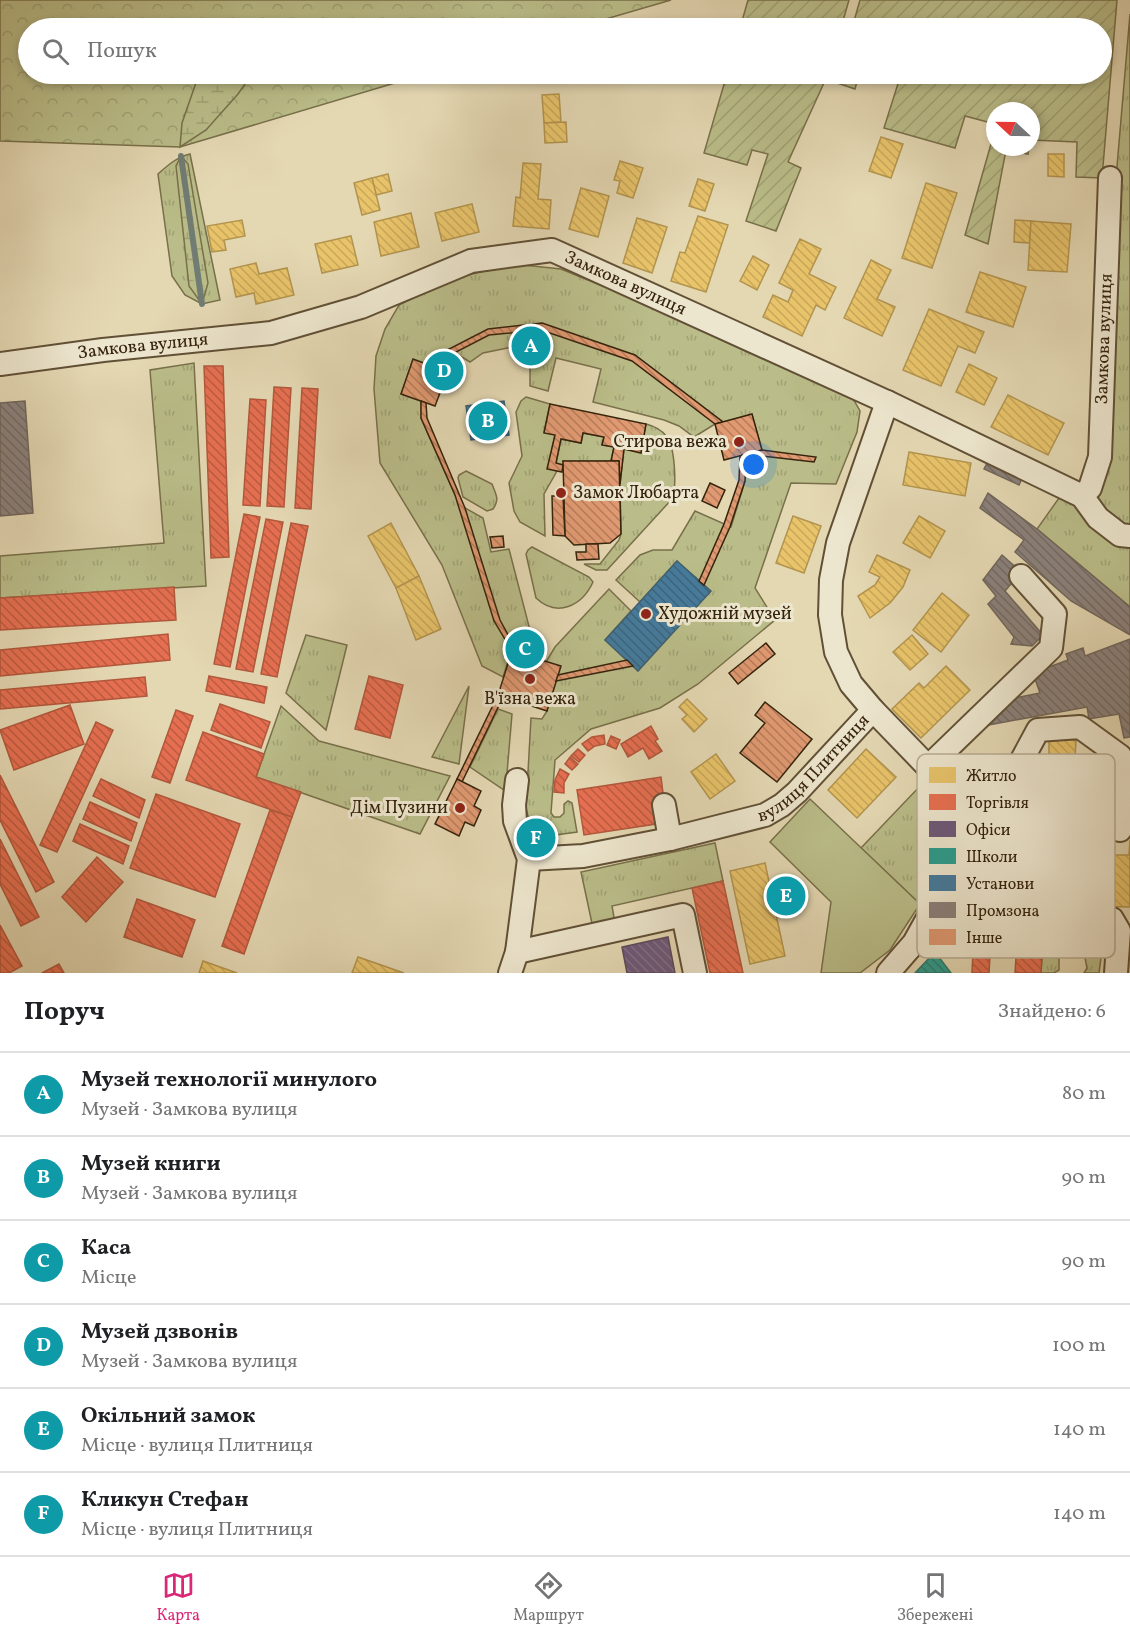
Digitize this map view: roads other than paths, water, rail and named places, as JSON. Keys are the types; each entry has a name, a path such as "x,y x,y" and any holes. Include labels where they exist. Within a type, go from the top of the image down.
{"street":[{"name":"Замкова вулиця","path":"1082,496 1090,488 1100,457 1110,178"},
{"name":"Замкова вулиця","path":"0,364 103,350 271,333 362,307 471,261 552,250 887,402 1082,496 1098,518 1120,535 1130,536"},
{"name":"вулиця Плитниця","path":"530,859 583,856 670,839 765,815 782,805 797,792 873,710 851,684 836,652 830,615 831,580 838,543 887,402"},
{"path":"941,754 1051,648 1055,614 1021,576"},
{"path":"873,710 917,756"},
{"path":"1025,754 1038,730 1080,727 1120,756 1120,830"},
{"path":"516,780 515,821 530,859 514,962 682,915 695,973"},
{"path":"664,806 670,839"},
{"path":"1115,924 1119,931 1116,973"},
{"path":"893,971 917,938"}],"waterway":[{"path":"181,156 202,304"}],"place":[{"name":"Музей технології минулого","path":"531,346"},
{"name":"Музей дзвонів","path":"444,371"},
{"name":"Музей книги","path":"488,421"},
{"name":"Стирова вежа","path":"739,442"},
{"name":"Замок Любарта","path":"561,493"},
{"name":"Художній музей","path":"646,614"},
{"name":"Каса","path":"525,649"},
{"name":"В'їзна вежа","path":"530,679"},
{"name":"Дім Пузини","path":"460,808"},
{"name":"Кликун Стефан","path":"536,838"},
{"name":"Окільний замок","path":"786,896"}]}
